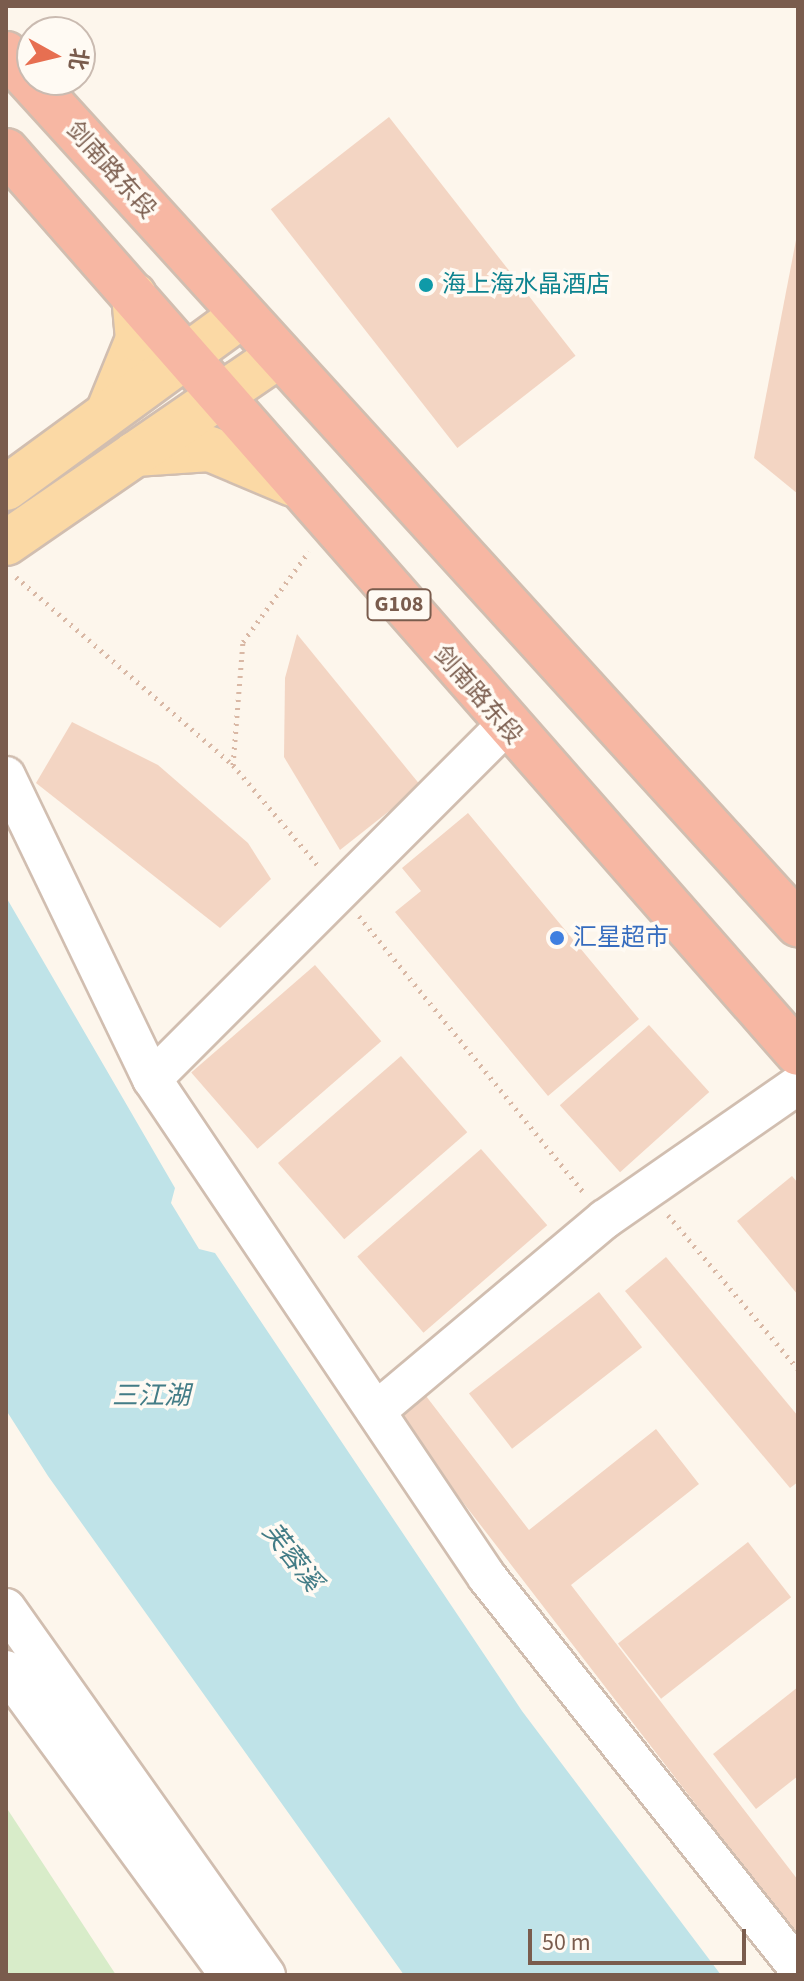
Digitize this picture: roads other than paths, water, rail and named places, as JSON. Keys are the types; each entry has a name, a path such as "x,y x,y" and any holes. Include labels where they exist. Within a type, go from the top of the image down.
{"highway":[{"name":"剑南路东段","path":"6,54 798,924"},
{"name":"剑南路东段","path":"6,151 505,726 798,1053"}],"main road":[{"path":"108,413 138,339 134,295"},
{"path":"6,488 242,315"},
{"path":"6,543 278,356"},
{"path":"135,454 210,449 293,484"}],"street":[{"path":"152,1079 505,726"},
{"path":"6,776 152,1079 487,1577 798,1968"},
{"path":"376,1411 647,1190 798,1085"},
{"path":"6,1608 266,1975"},
{"path":"6,1670 229,1975"}],"water":[{"name":"三江湖","path":"6,897 175,1188 171,1203 199,1249 215,1253 522,1711 721,1975 404,1975 48,1476 6,1410"}],"place":[{"name":"海上海水晶酒店","path":"426,285"},
{"name":"汇星超市","path":"557,938"}],"water label":[{"name":"芙蓉溪","path":"292,1557"}]}
